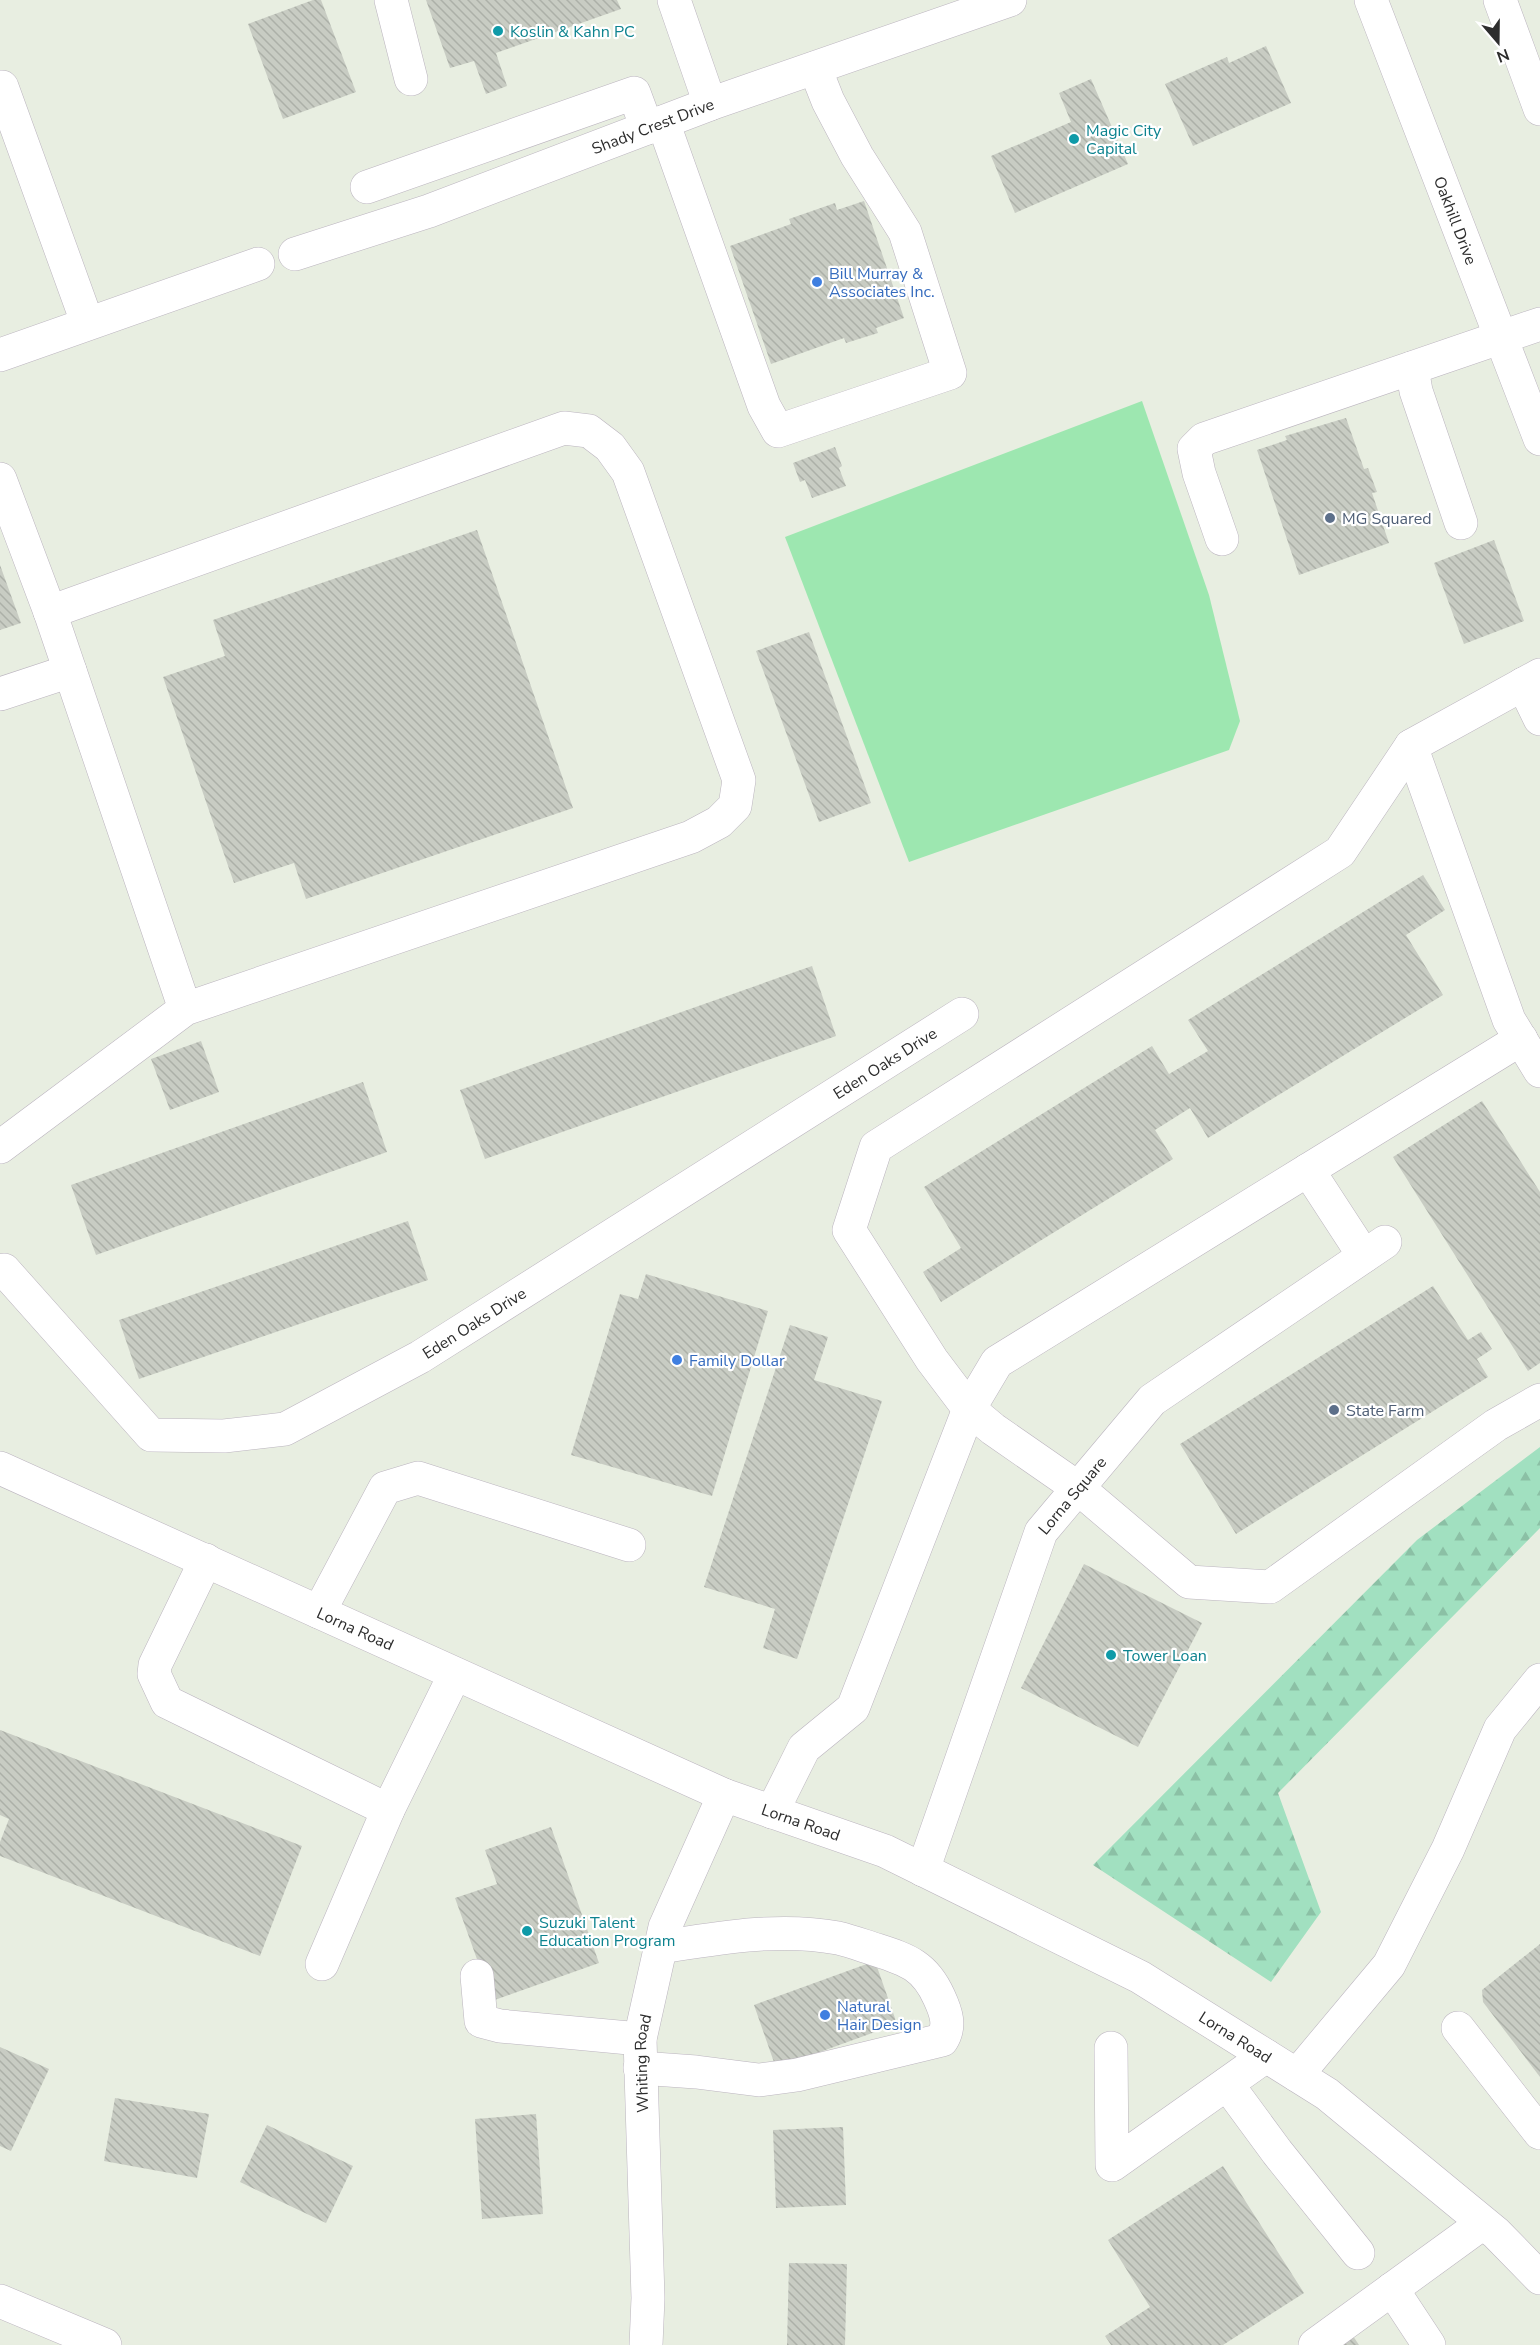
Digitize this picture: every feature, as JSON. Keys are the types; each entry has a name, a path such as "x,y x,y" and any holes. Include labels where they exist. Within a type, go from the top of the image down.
{"street":[{"path":"391,0 411,79"},
{"path":"675,0 710,104"},
{"name":"Oakhill Drive","path":"1371,0 1540,439"},
{"path":"1500,0 1540,110"},
{"name":"Shady Crest Drive","path":"295,254 429,211 710,104 993,3"},
{"path":"367,188 634,93 655,125 764,406 778,431 950,373 905,232 857,156 828,101 815,68"},
{"path":"0,88 2,87 87,322"},
{"path":"0,355 87,322 258,264"},
{"path":"1222,539 1199,473 1194,449 1204,439 1540,324"},
{"path":"1412,368 1416,391 1461,523"},
{"path":"0,1148 184,1009 691,837 719,822 735,806 739,780 628,472 610,447 589,431 564,428 50,612"},
{"path":"0,479 50,612 184,1009"},
{"path":"0,694 70,671"},
{"path":"1540,719 1532,680 1411,746 1340,852 876,1147 849,1230 932,1360 969,1409 993,1429 1078,1488 1189,1582 1270,1587 1496,1425 1540,1400"},
{"path":"1411,746 1509,1020 1540,1071"},
{"name":"Eden Oaks Drive","path":"0,1274 4,1270 151,1435 224,1436 285,1429 420,1357 962,1014"},
{"path":"772,1812 804,1748 853,1708 969,1409 997,1362 1521,1039"},
{"name":"Lorna Square","path":"923,1870 1041,1532 1152,1400 1374,1249 1308,1170"},
{"name":"Lorna Road","path":"0,1468 724,1795 885,1851 1140,1977 1327,2094 1496,2233 1540,2278"},
{"path":"319,1612 385,1488 418,1478 629,1545"},
{"path":"206,1560 155,1665 154,1674 167,1702 388,1810"},
{"path":"322,1964 388,1810 455,1674"},
{"path":"1297,2075 1389,1965 1448,1849 1500,1729 1540,1680"},
{"name":"Whiting Road","path":"646,2345 648,2298 640,2054 665,1927 724,1795"},
{"path":"477,1976 481,2021 640,2054 696,2072 759,2080 798,2076 942,2040 947,2032 948,2022 927,1974 903,1959 840,1938 809,1934 738,1935 661,1947"},
{"path":"1458,2028 1540,2133"},
{"path":"1111,2048 1112,2165 1266,2056"},
{"path":"1227,2084 1276,2152 1358,2253"},
{"path":"1315,2345 1483,2223"},
{"path":"1392,2289 1429,2345"},
{"path":"0,2301 105,2345"}],"green space":[{"path":"1142,401 1209,595 1240,721 1229,750 909,862 785,537"},
{"path":"1540,1447 1540,1528 1278,1793 1321,1912 1271,1982 1093,1865 1417,1540"}],"building":[{"path":"313,0 321,0 356,92 283,119 248,24"},
{"name":"Koslin & Kahn PC","path":"426,0 617,0 621,9 496,53 507,86 486,94 474,61 450,68"},
{"path":"1266,46 1291,103 1193,146 1165,84 1227,57 1229,63"},
{"name":"Magic City Capital","path":"1091,79 1128,164 1015,213 991,156 1071,122 1059,93"},
{"name":"Bill Murray & Associates Inc.","path":"864,201 904,318 876,328 878,333 846,343 844,338 771,364 730,246 791,224 789,219 835,203 837,210"},
{"name":"MG Squared","path":"1346,418 1364,469 1368,468 1377,492 1372,493 1389,543 1299,575 1257,450 1287,440 1285,436"},
{"path":"835,447 842,466 839,468 846,486 812,498 805,480 800,482 793,463"},
{"path":"477,530 573,808 306,899 294,863 234,883 163,677 225,656 213,620"},
{"path":"1494,540 1524,621 1464,644 1434,563"},
{"path":"0,565 21,623 0,630"},
{"path":"809,632 871,803 819,822 756,651"},
{"path":"1423,875 1445,910 1406,935 1443,995 1208,1138 1190,1108 1155,1130 1173,1159 941,1302 923,1272 961,1248 924,1187 1152,1046 1169,1074 1208,1051 1188,1020"},
{"path":"812,966 836,1036 485,1159 460,1090"},
{"path":"201,1041 219,1092 170,1110 151,1059"},
{"path":"363,1082 387,1152 96,1255 71,1185"},
{"path":"1482,1101 1540,1192 1540,1363 1528,1371 1393,1157"},
{"path":"408,1221 428,1280 139,1379 119,1320"},
{"name":"Family Dollar","path":"646,1274 768,1311 712,1496 571,1455 620,1294 638,1299"},
{"name":"State Farm","path":"1433,1286 1468,1340 1481,1332 1492,1349 1477,1359 1488,1377 1236,1534 1180,1444"},
{"path":"790,1325 828,1337 814,1380 882,1401 797,1659 763,1648 775,1609 704,1587"},
{"name":"Tower Loan","path":"1084,1564 1202,1623 1138,1747 1021,1688"},
{"path":"0,1730 302,1846 260,1956 0,1856 0,1842 9,1819 0,1815"},
{"name":"Suzuki Talent Education Program","path":"551,1827 599,1963 492,2001 455,1898 497,1884 485,1850"},
{"path":"1540,1944 1540,2077 1483,2002 1482,1990"},
{"name":"Natural Hair Design","path":"875,1961 897,2024 776,2068 754,2005"},
{"path":"0,2047 49,2069 11,2151 0,2146"},
{"path":"115,2098 209,2114 197,2178 104,2161"},
{"path":"536,2114 543,2214 482,2219 475,2119"},
{"path":"267,2125 353,2166 326,2223 240,2182"},
{"path":"843,2127 846,2205 776,2208 773,2130"},
{"path":"1223,2166 1304,2293 1223,2345 1111,2345 1105,2336 1150,2307 1108,2240"},
{"path":"789,2263 847,2264 845,2345 787,2345"},
{"path":"1353,2336 1359,2345 1338,2345"}],"place":[{"name":"Koslin & Kahn PC","path":"498,31"},
{"name":"Magic City Capital","path":"1074,139"},
{"name":"Bill Murray & Associates Inc.","path":"817,282"},
{"name":"MG Squared","path":"1330,518"},
{"name":"Family Dollar","path":"677,1360"},
{"name":"State Farm","path":"1334,1410"},
{"name":"Tower Loan","path":"1111,1655"},
{"name":"Suzuki Talent Education Program","path":"527,1931"},
{"name":"Natural Hair Design","path":"825,2015"}]}
